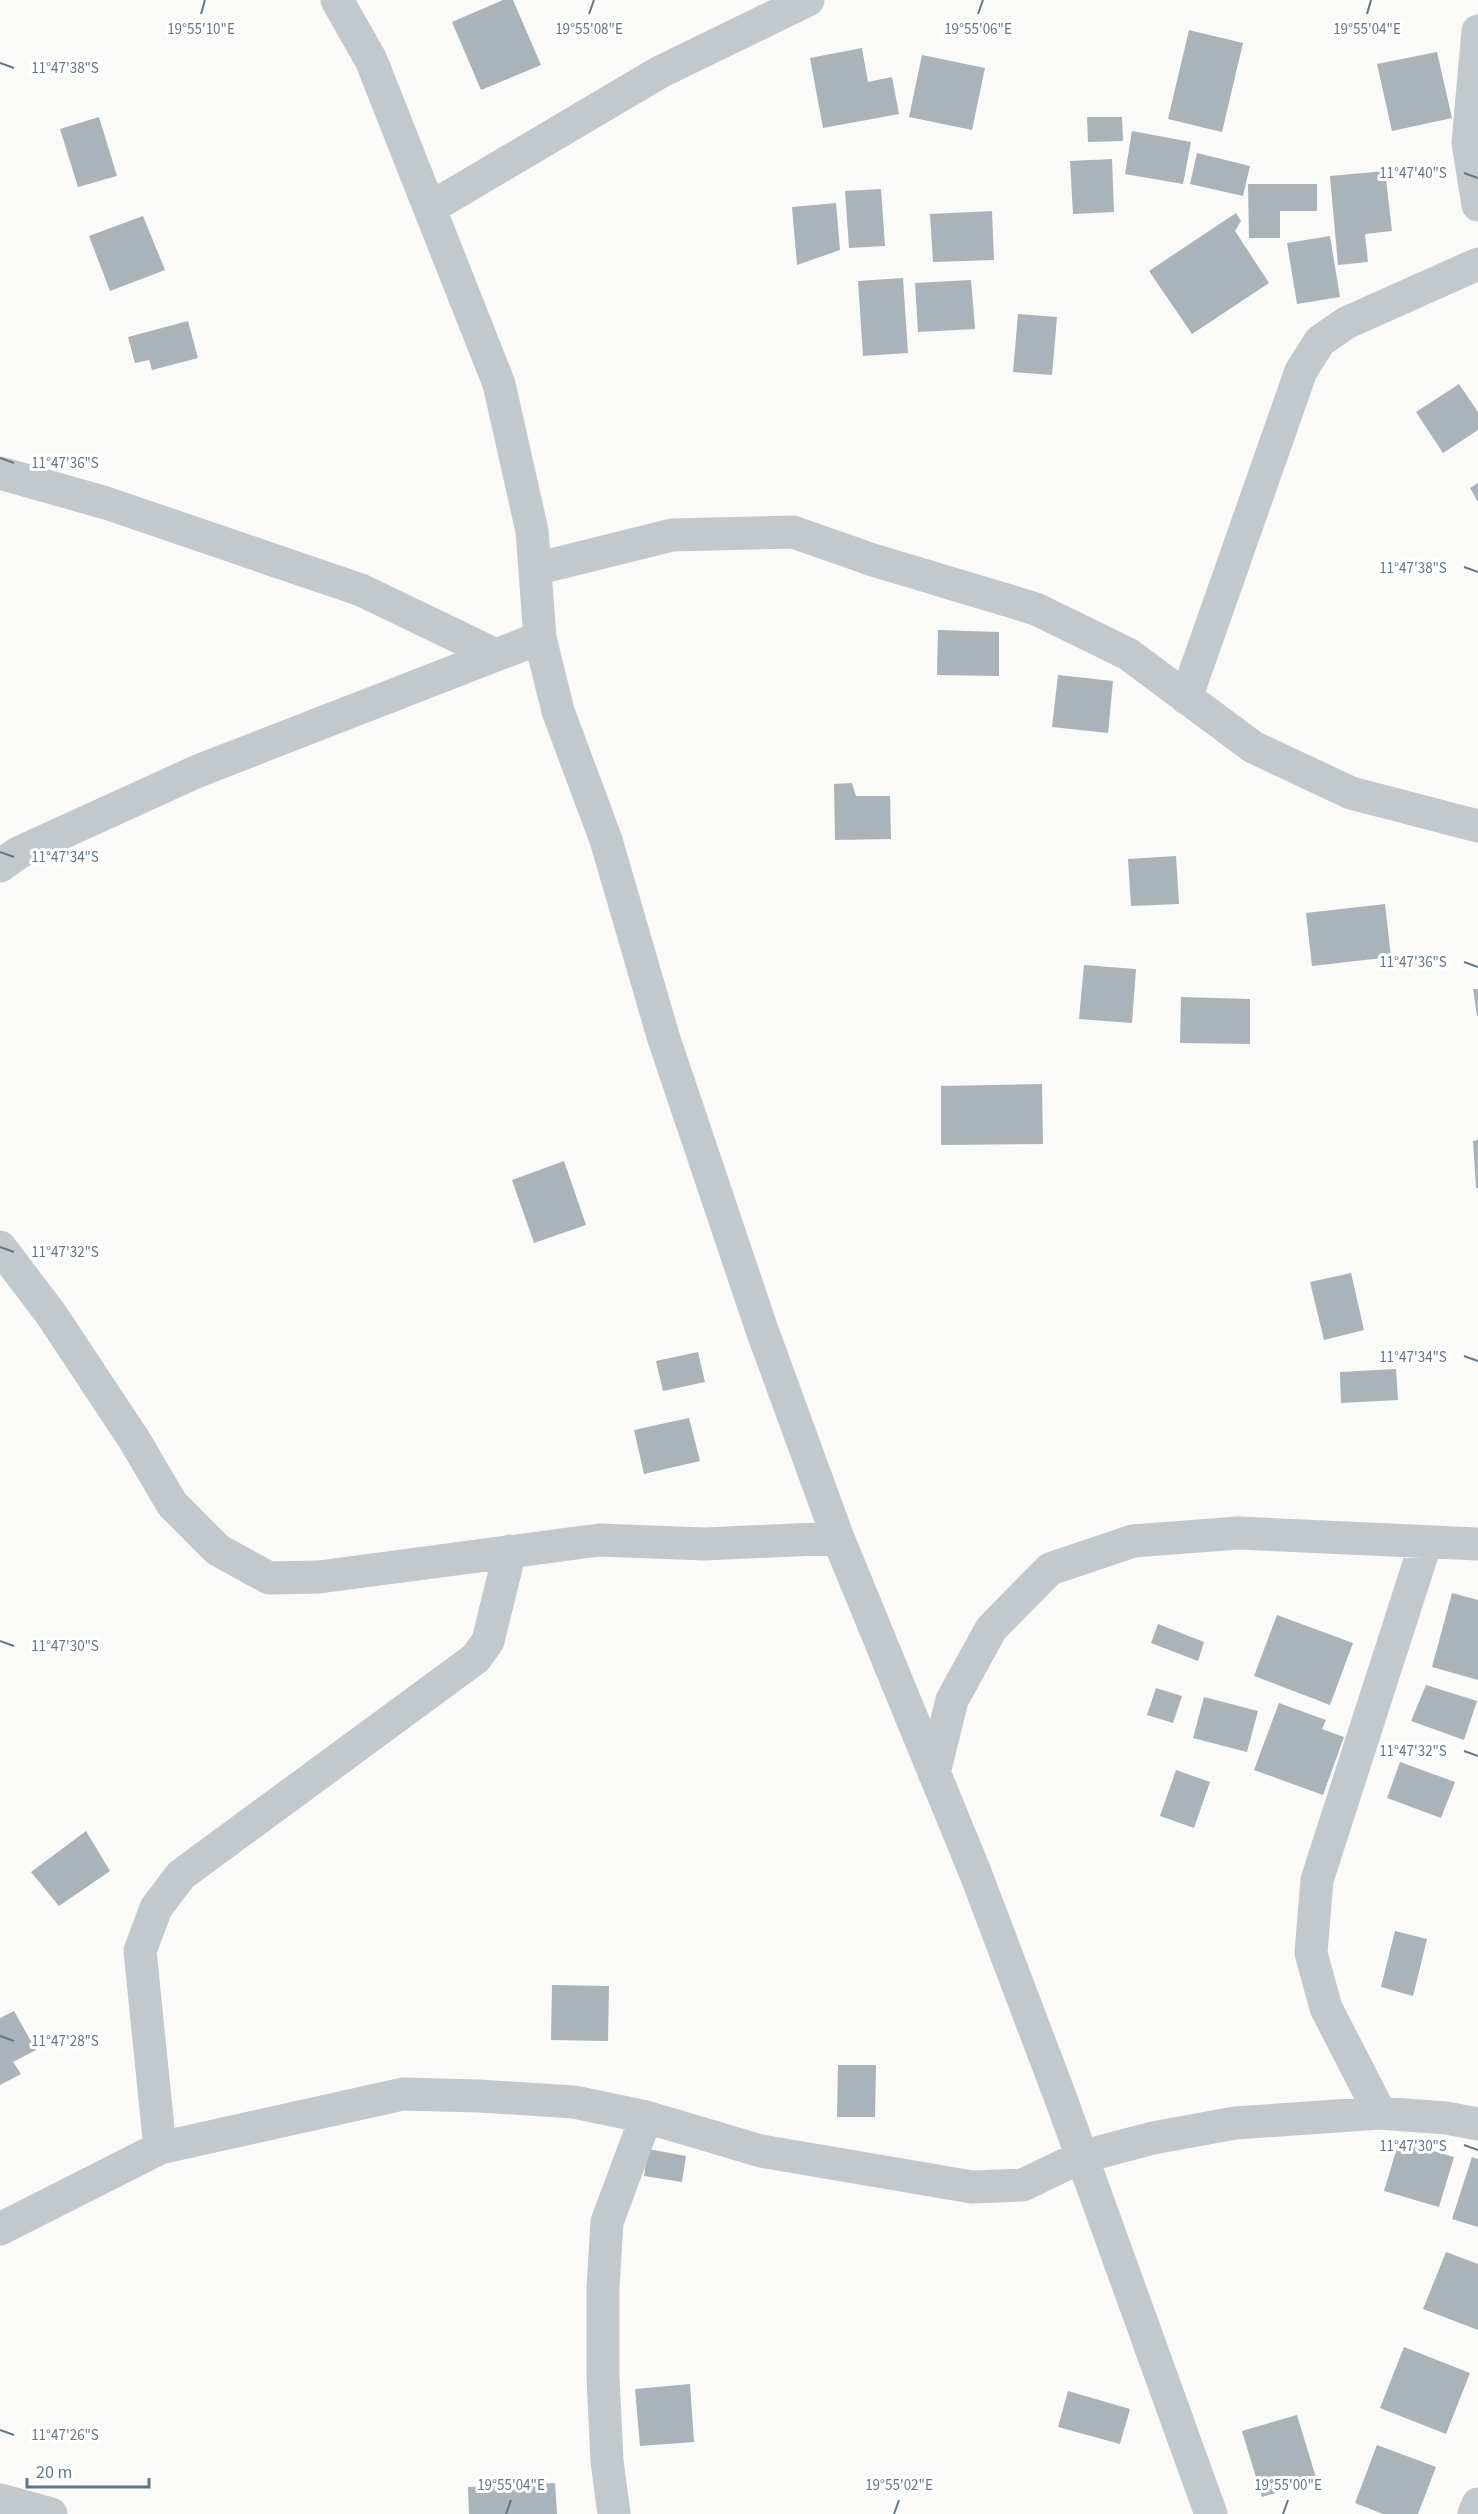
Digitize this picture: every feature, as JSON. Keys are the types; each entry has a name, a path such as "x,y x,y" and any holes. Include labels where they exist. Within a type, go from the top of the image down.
{"street":[{"path":"337,0 371,60 499,384 532,531 540,638 558,711 606,840 663,1036 762,1330 838,1538 975,1872 1211,2514"},
{"path":"430,208 660,72 808,0"},
{"path":"1478,31 1467,143 1478,205"},
{"path":"1186,698 1301,371 1320,341 1346,323 1478,264"},
{"path":"0,473 106,503 361,590 496,655"},
{"path":"535,569 672,535 793,532 873,560 1036,609 1128,654 1253,747 1351,793 1478,826"},
{"path":"0,866 18,853 198,771 540,638"},
{"path":"0,1247 51,1314 135,1441 172,1504 218,1550 269,1578 319,1577 599,1540 705,1544 838,1538"},
{"path":"934,1773 952,1700 991,1629 1050,1569 1133,1541 1238,1533 1478,1544"},
{"path":"1380,2114 1326,2008 1311,1953 1317,1880 1426,1542"},
{"path":"160,2148 140,1951 156,1908 182,1875 476,1658 488,1641 510,1551"},
{"path":"0,2229 160,2148 402,2094 574,2102 646,2117 761,2151 972,2187 1023,2185 1081,2157 1153,2138 1235,2123 1380,2114 1446,2118 1478,2124"},
{"path":"614,2514 607,2461 603,2377 603,2287 607,2222 646,2117"},
{"path":"0,2500 51,2514"},
{"path":"1474,2514 1478,2504"}],"building":[{"path":"503,0 513,0 541,65 481,90 452,22"},
{"path":"1189,30 1243,43 1222,132 1168,119"},
{"path":"862,48 868,82 892,77 899,114 823,128 810,58"},
{"path":"1437,52 1452,118 1392,131 1377,64"},
{"path":"922,55 985,68 972,130 909,117"},
{"path":"99,117 117,176 78,187 60,129"},
{"path":"1087,117 1122,117 1123,141 1088,142"},
{"path":"1132,131 1191,142 1183,184 1125,174"},
{"path":"1197,153 1250,166 1243,196 1190,184"},
{"path":"1112,159 1114,212 1073,214 1070,161"},
{"path":"1385,171 1392,231 1365,234 1368,262 1338,265 1330,176"},
{"path":"1248,184 1317,184 1317,211 1280,211 1280,238 1249,238"},
{"path":"881,189 885,246 849,248 845,191"},
{"path":"836,203 840,250 797,265 792,207"},
{"path":"992,211 994,260 933,262 930,214"},
{"path":"1236,213 1241,221 1235,231 1269,283 1192,334 1149,271"},
{"path":"143,216 165,270 110,291 89,236"},
{"path":"1330,236 1340,297 1297,304 1287,243"},
{"path":"903,278 908,353 863,356 858,281"},
{"path":"971,280 975,329 918,332 915,283"},
{"path":"1018,314 1057,317 1052,375 1013,372"},
{"path":"188,321 198,358 152,370 149,360 135,363 128,337"},
{"path":"1459,384 1478,412 1478,430 1443,453 1416,412"},
{"path":"1478,483 1478,502 1470,488"},
{"path":"938,630 999,632 999,676 937,675"},
{"path":"1058,675 1113,681 1108,733 1052,727"},
{"path":"852,783 856,796 890,796 891,839 835,840 834,784"},
{"path":"1176,856 1179,904 1131,906 1128,859"},
{"path":"1385,904 1391,957 1312,966 1306,913"},
{"path":"1084,965 1136,969 1132,1023 1079,1019"},
{"path":"1473,989 1478,989 1478,1016 1477,1016"},
{"path":"1181,997 1250,999 1250,1044 1180,1043"},
{"path":"1042,1084 1043,1144 941,1145 941,1086"},
{"path":"1478,1140 1478,1188 1476,1188 1473,1141"},
{"path":"564,1161 586,1225 534,1243 512,1180"},
{"path":"1351,1273 1364,1330 1324,1340 1310,1282"},
{"path":"698,1352 705,1382 663,1391 656,1361"},
{"path":"1396,1369 1398,1400 1341,1403 1340,1372"},
{"path":"689,1418 700,1461 644,1474 634,1430"},
{"path":"1452,1593 1478,1600 1478,1680 1432,1667"},
{"path":"1277,1615 1353,1643 1330,1705 1254,1676"},
{"path":"1158,1624 1204,1642 1198,1661 1151,1643"},
{"path":"1426,1685 1477,1701 1464,1740 1411,1721"},
{"path":"1156,1688 1182,1696 1173,1723 1147,1715"},
{"path":"1204,1697 1258,1711 1247,1752 1193,1738"},
{"path":"1279,1703 1326,1720 1322,1729 1344,1737 1323,1795 1254,1770"},
{"path":"1400,1762 1455,1782 1441,1818 1387,1798"},
{"path":"1176,1770 1210,1782 1194,1828 1160,1816"},
{"path":"86,1831 110,1871 59,1906 31,1872"},
{"path":"1395,1931 1427,1939 1413,1996 1381,1987"},
{"path":"552,1985 609,1986 608,2041 551,2040"},
{"path":"14,2011 36,2050 13,2062 21,2074 0,2085 0,2018"},
{"path":"838,2065 876,2065 875,2117 837,2117"},
{"path":"1399,2141 1454,2157 1439,2207 1384,2191"},
{"path":"648,2149 686,2156 682,2182 644,2176"},
{"path":"1472,2157 1478,2159 1478,2227 1452,2219"},
{"path":"1446,2252 1478,2264 1478,2330 1423,2309"},
{"path":"1404,2347 1470,2373 1446,2434 1380,2408"},
{"path":"690,2384 694,2442 640,2446 635,2389"},
{"path":"1068,2391 1130,2409 1120,2444 1058,2427"},
{"path":"1297,2415 1317,2481 1262,2497 1242,2431"},
{"path":"1377,2445 1436,2467 1418,2514 1383,2514 1355,2503"},
{"path":"555,2483 557,2514 469,2514 468,2487"}]}
